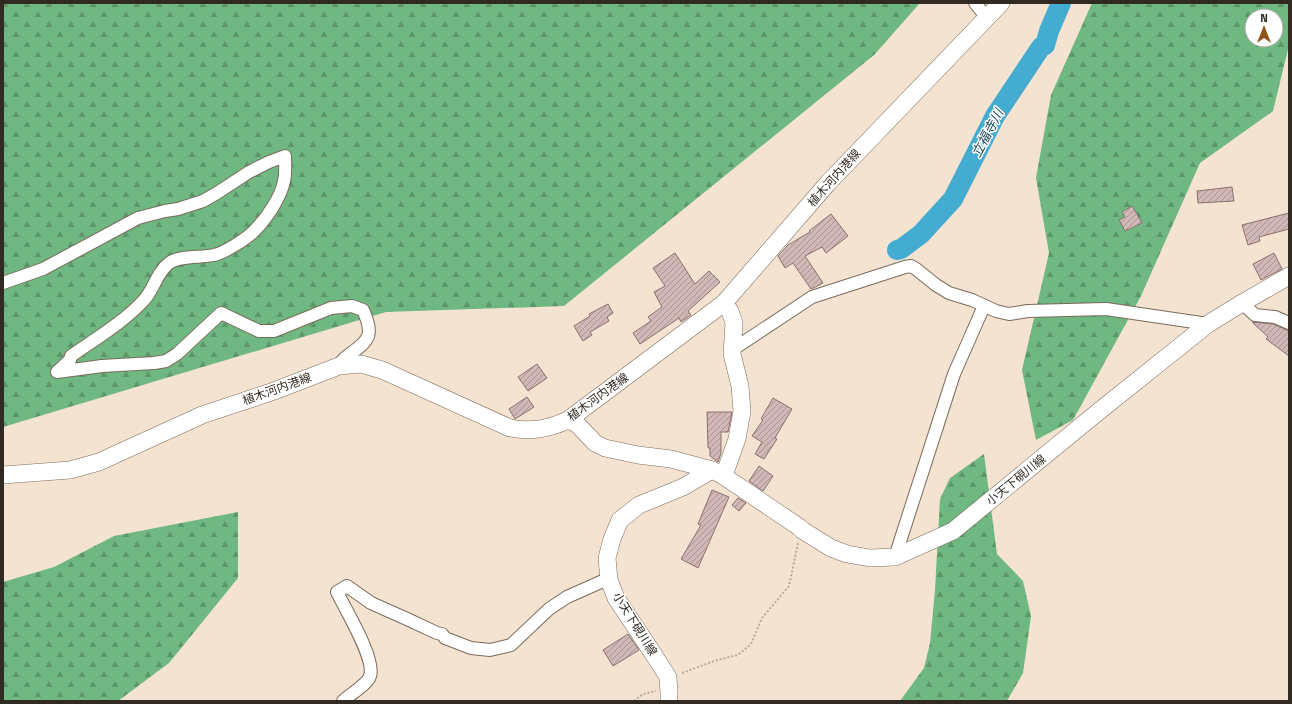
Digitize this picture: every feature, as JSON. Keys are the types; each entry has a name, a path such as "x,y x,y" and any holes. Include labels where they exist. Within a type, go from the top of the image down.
{"main road":[{"name":"植木河内港線","path":"3,475 70,470 99,462 202,415 339,366 361,364 382,370 510,428 523,430 545,429 568,420 724,303 828,183 1001,3"},
{"name":"小天下硯川線","path":"669,696 668,678 616,598 609,580 608,558 612,538 620,520 639,505 717,473 831,548 846,554 870,558 894,557 953,531 1208,324 1289,276"},
{"path":"568,420 577,424 595,443 605,448 631,454 671,459 717,473 727,467 737,439 742,411 740,386 732,354 734,323 730,311 724,303"}],"street":[{"path":"975,3 987,18"},
{"path":"3,284 43,269 138,218 178,209 203,200 217,193 249,172 285,156 284,181 275,204 255,231 231,248 214,255 188,257 171,262 162,269 152,289 144,300 122,319 71,356 70,360 57,372 102,366 154,364 166,361 177,354 221,313 259,331 274,331 331,308 352,306 363,310 368,321 368,337 364,344 341,360 339,366"},
{"path":"732,347 738,346 812,297 911,266 949,293 1009,314 1028,311 1106,309 1208,324"},
{"path":"1242,303 1255,315 1275,317 1289,323"},
{"path":"894,557 954,374 984,306"},
{"path":"343,701 366,682 371,675 370,660 337,592 347,586 371,603 442,634 445,638 472,648 490,650 511,645 549,609 567,596 603,581 609,580"}],"path":[{"path":"682,673 738,654 751,644 762,618 789,586 797,545 802,530"},
{"path":"634,701 643,694 657,691 669,696"}],"green space":[{"path":"3,3 920,3 874,55 564,306 386,312 3,427"},
{"path":"1092,3 1289,3 1289,45 1273,111 1200,163 1141,296 1073,420 1036,440 1022,370 1049,253 1036,178 1051,95"},
{"path":"984,454 997,554 1023,581 1031,616 1023,673 1007,701 900,701 924,668 930,643 935,590 940,499 950,478"},
{"path":"238,512 238,578 169,663 118,701 3,701 3,582 54,567 114,536"}],"building":[{"path":"1232,187 1234,201 1198,203 1197,191"},
{"path":"1132,206 1142,223 1125,231 1119,220 1125,217 1122,212"},
{"path":"1289,213 1289,229 1259,237 1260,241 1248,245 1242,225"},
{"path":"831,214 848,236 826,253 822,247 805,256 823,283 811,289 793,263 785,268 778,256 788,245 810,232 809,231"},
{"path":"675,253 695,284 709,271 720,282 688,311 691,315 681,322 679,318 640,344 633,333 651,321 648,317 662,307 654,292 665,286 653,268"},
{"path":"1274,253 1282,269 1261,280 1253,264"},
{"path":"608,304 613,313 607,317 609,321 590,332 592,335 583,341 574,326 590,316 589,314"},
{"path":"1252,322 1273,324 1289,331 1289,356 1266,339 1268,337"},
{"path":"537,364 547,378 528,391 518,377"},
{"path":"527,397 534,407 515,419 509,409"},
{"path":"773,398 792,409 775,438 777,439 764,459 755,454 762,442 752,436 763,420 761,419"},
{"path":"707,412 732,412 728,432 721,432 721,453 718,462 710,456 710,448 708,448"},
{"path":"759,466 773,476 763,491 749,481"},
{"path":"712,490 729,497 698,568 681,559 701,525 698,524"},
{"path":"738,498 746,503 739,511 732,505"},
{"path":"628,634 639,650 613,666 603,650"}],"waterway":[{"name":"立福寺川","path":"897,250 901,249 921,234 953,199 995,116 1041,47 1045,45 1049,31 1061,3"}]}
